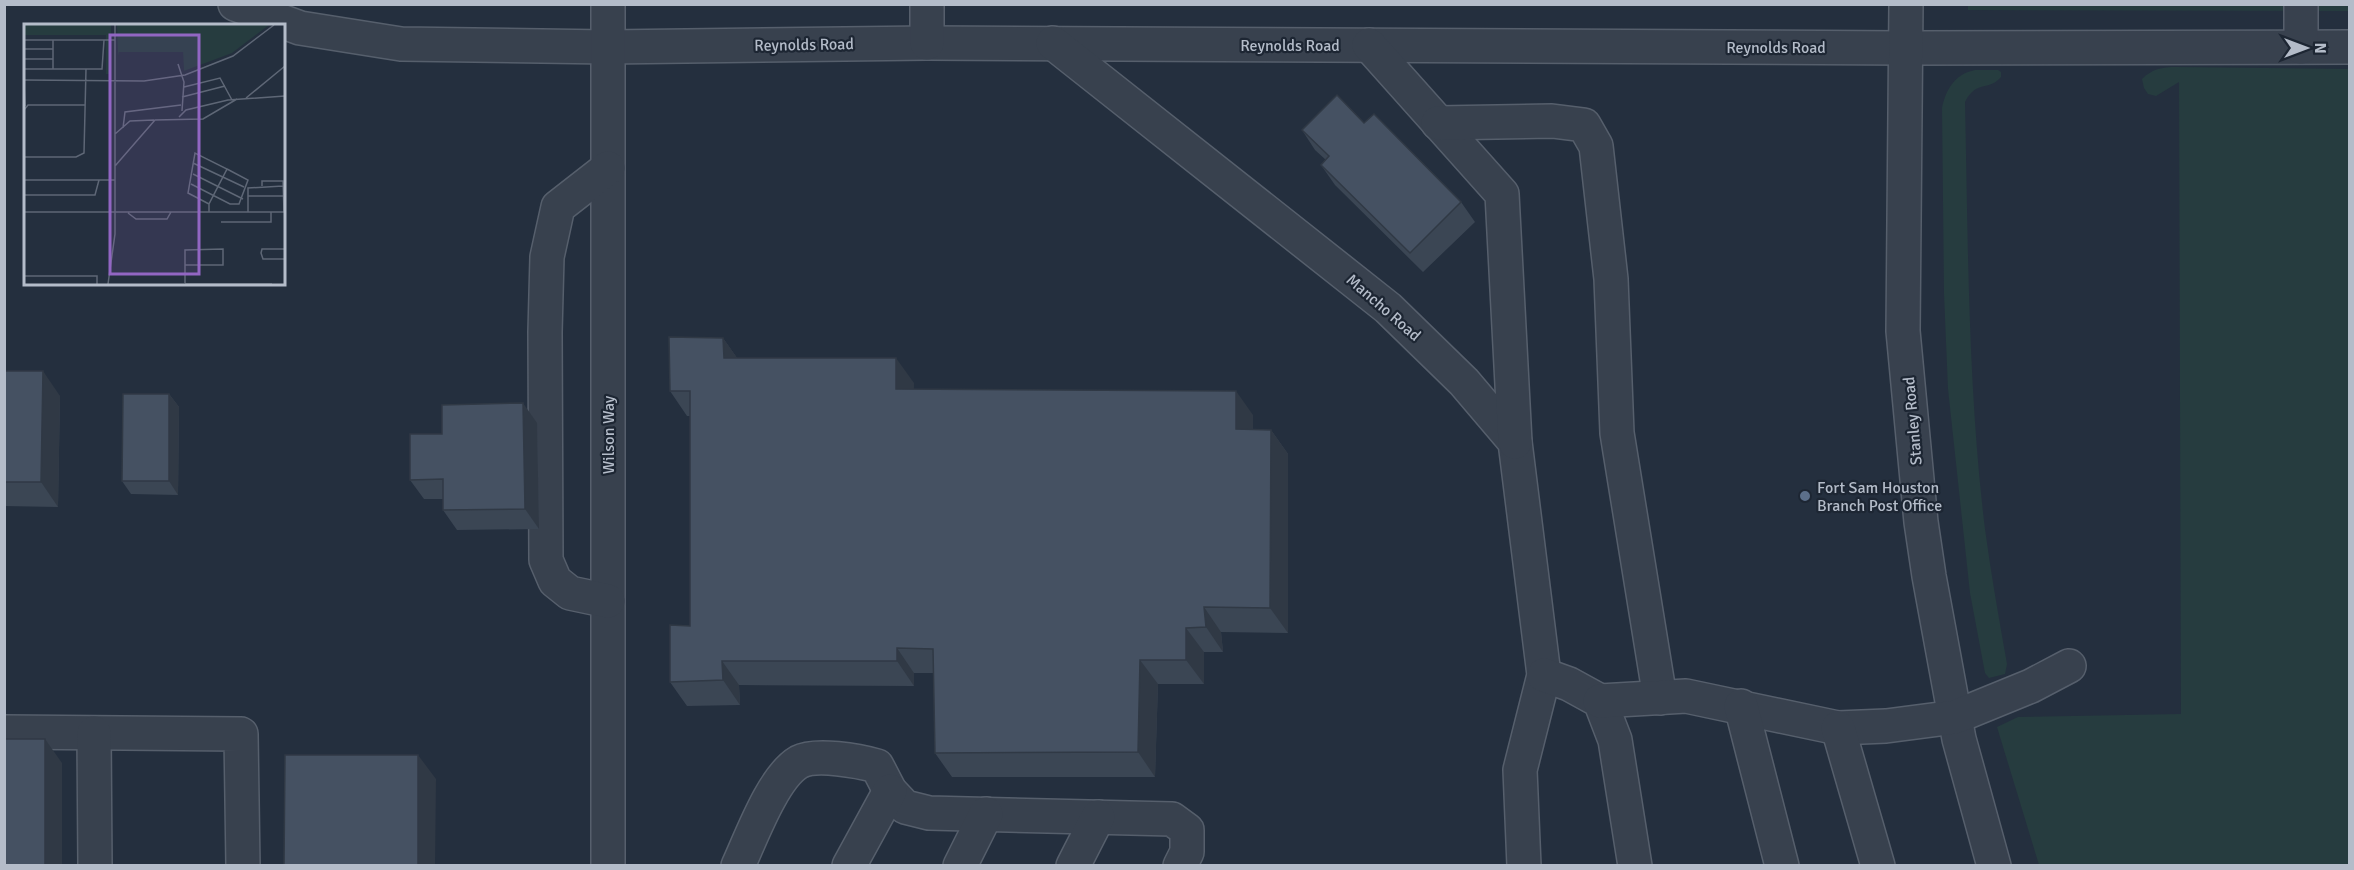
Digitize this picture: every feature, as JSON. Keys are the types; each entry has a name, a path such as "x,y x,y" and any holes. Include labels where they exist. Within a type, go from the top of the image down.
{"street":[{"name":"Reynolds Road","path":"235,4 300,28 401,44 608,47 927,43 1906,48 2349,47"},
{"name":"Wilson Way","path":"608,4 608,866"},
{"path":"927,4 927,43"},
{"name":"Stanley Road","path":"1906,4 1903,331 1927,566 1955,717 1994,866"},
{"path":"2301,4 2301,47"},
{"name":"Mancho Road","path":"1053,43 1388,308 1464,382 1515,442"},
{"path":"1369,45 1502,194 1515,442 1544,675 1520,770 1524,866"},
{"path":"1438,123 1552,121 1584,125 1596,146 1611,279 1617,433 1660,698"},
{"path":"608,168 558,207 547,257 544,332 546,560 555,581 570,593 608,601"},
{"path":"1544,675 1569,684 1600,701 1686,696 1838,728 1886,726 1955,717 2031,686 2069,666"},
{"path":"1600,701 1615,740 1635,866"},
{"path":"1741,706 1782,866"},
{"path":"1838,728 1878,866"},
{"path":"4,732 241,734 243,866"},
{"path":"94,733 95,866"},
{"path":"738,866 759,819 781,779 800,762 818,759 856,760 877,766 890,790 905,807 929,813 1172,819 1187,830 1187,852 1180,866"},
{"path":"849,866 890,790"},
{"path":"960,866 986,814"},
{"path":"1073,866 1098,817"}],"green space":[{"path":"1968,4 2350,5 2349,11 1968,10"},
{"path":"2176,67 2349,69 2349,865 2039,865 1997,727 2018,717 2181,714 2179,82 2156,96 2148,94 2142,79 2158,69"},
{"path":"1975,70 2001,72 2001,77 1992,84 1974,90 1965,102 1972,370 1979,477 1992,580 2007,664 2005,674 1989,678 1985,673 1970,593 1948,389 1944,294 1942,108 1952,83 1962,75"}],"building":[{"path":"1337,95 1364,123 1374,114 1461,202 1410,253 1321,165 1329,156 1302,130"},
{"path":"669,337 723,338 724,358 896,358 896,389 1236,391 1236,429 1271,430 1270,608 1204,607 1206,627 1186,628 1186,660 1140,660 1138,752 935,753 933,649 897,648 897,661 722,661 723,680 670,682 670,625 690,626 690,391 670,391"},
{"path":"4,371 43,371 41,482 4,482"},
{"path":"123,394 169,394 169,481 122,481"},
{"path":"523,403 525,509 443,510 443,479 410,480 410,434 442,434 442,405"},
{"path":"4,739 45,739 45,866 4,866"},
{"path":"285,755 418,755 418,866 284,866"}],"place":[{"name":"Fort Sam Houston Branch Post Office","path":"1805,496"}]}
